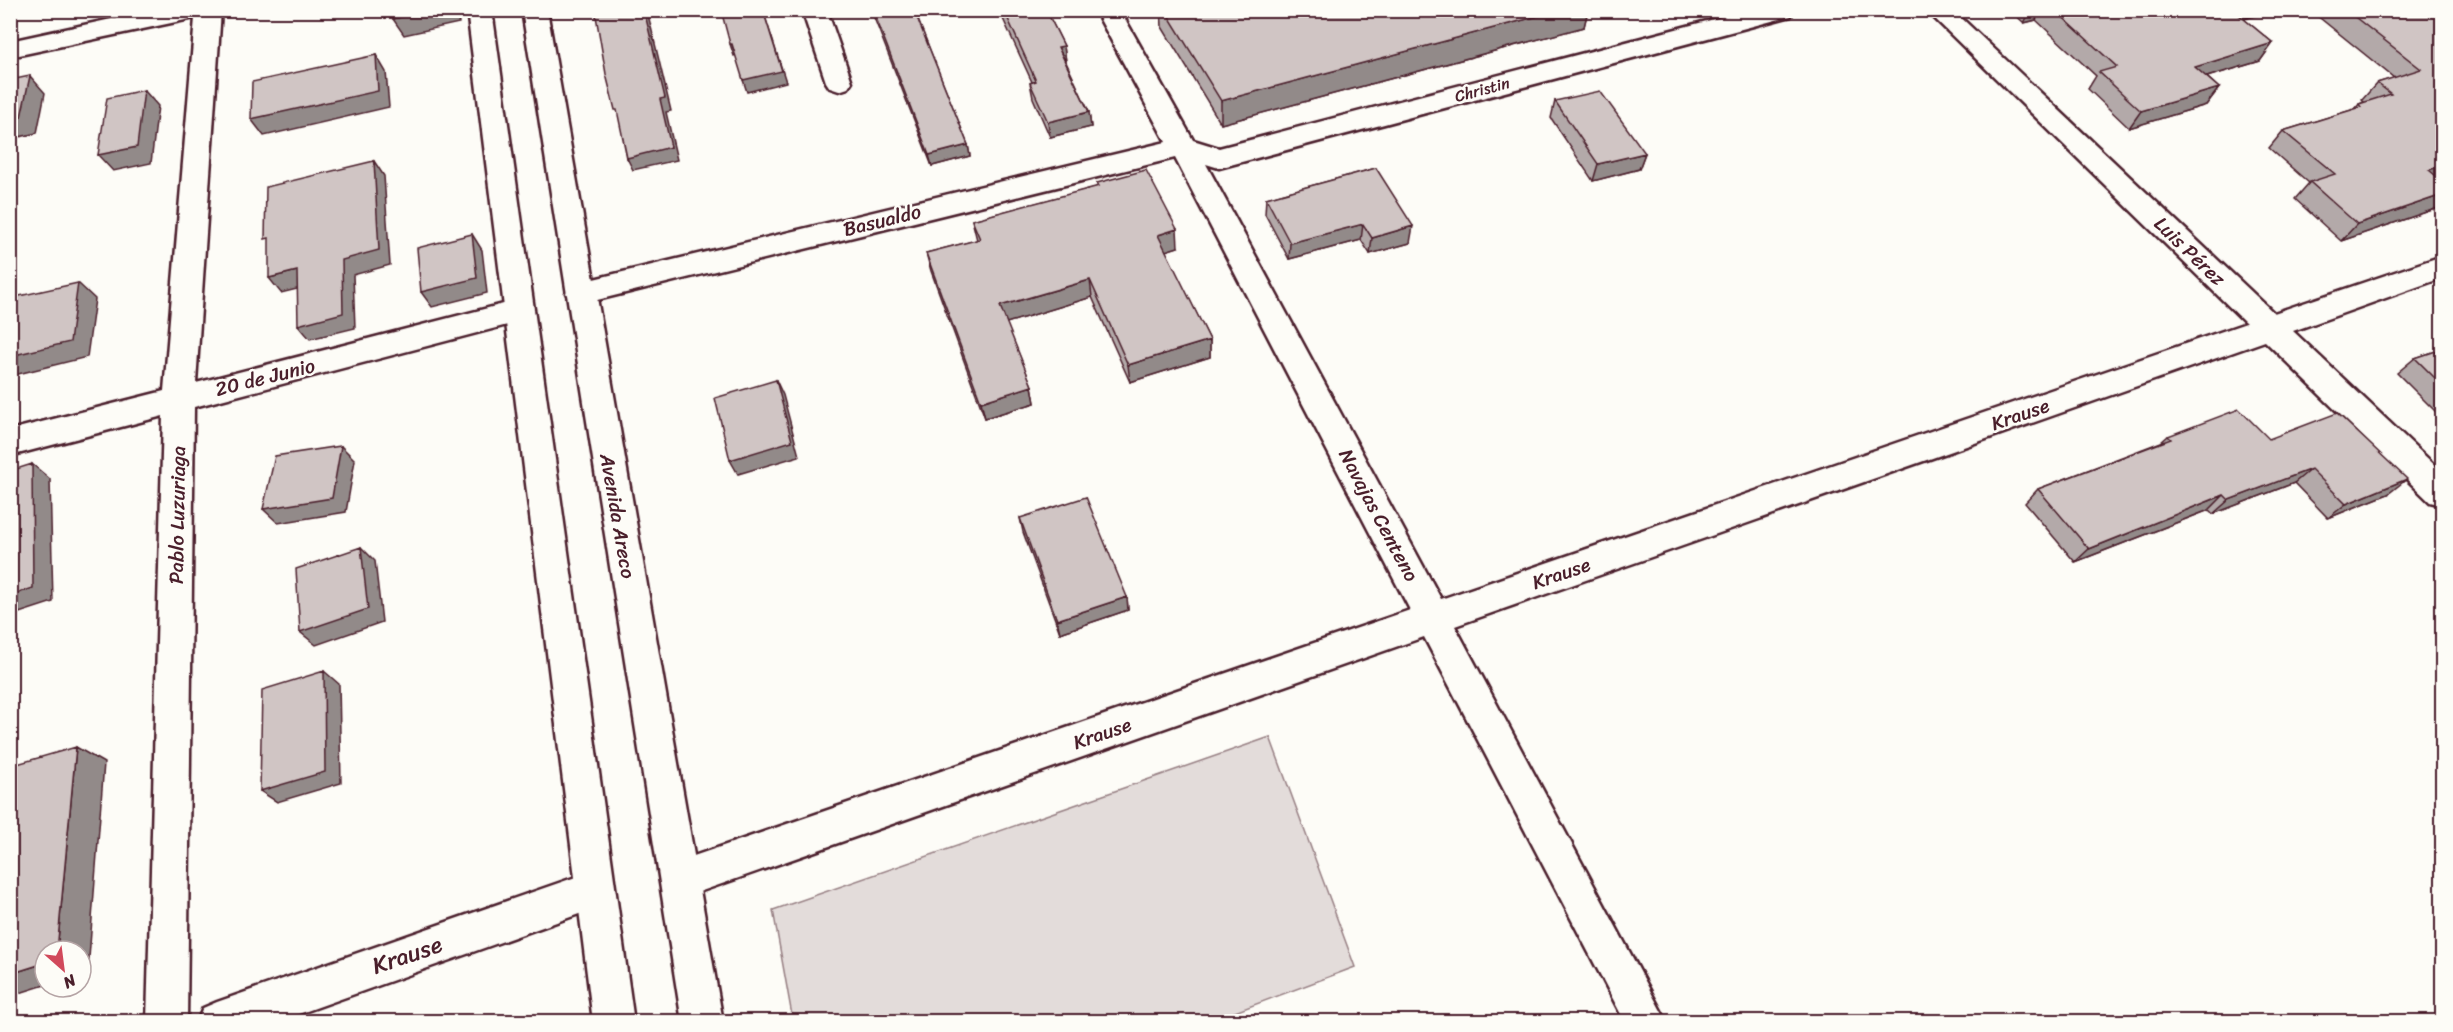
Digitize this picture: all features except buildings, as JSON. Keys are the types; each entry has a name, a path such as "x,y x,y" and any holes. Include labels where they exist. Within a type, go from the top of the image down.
{"street":[{"path":"10,49 194,10"},
{"name":"Pablo Luzuriaga","path":"167,1022 179,399 208,10"},
{"path":"479,10 614,1022"},
{"name":"Avenida Areco","path":"534,10 703,1022"},
{"path":"813,10 839,82"},
{"name":"Navajas Centeno","path":"1107,10 1183,147 1647,1022"},
{"name":"Christin","path":"1183,147 1219,158 1782,10"},
{"name":"Luis Pérez","path":"1938,10 2442,492"},
{"name":"Basualdo","path":"581,292 1183,147"},
{"name":"Krause","path":"679,880 2442,267"},
{"name":"20 de Junio","path":"10,443 519,311"},
{"name":"Krause","path":"218,1022 596,889"}],"shaded area":[{"path":"1270,737 1355,967 1211,1021 793,1021 773,910"}]}
